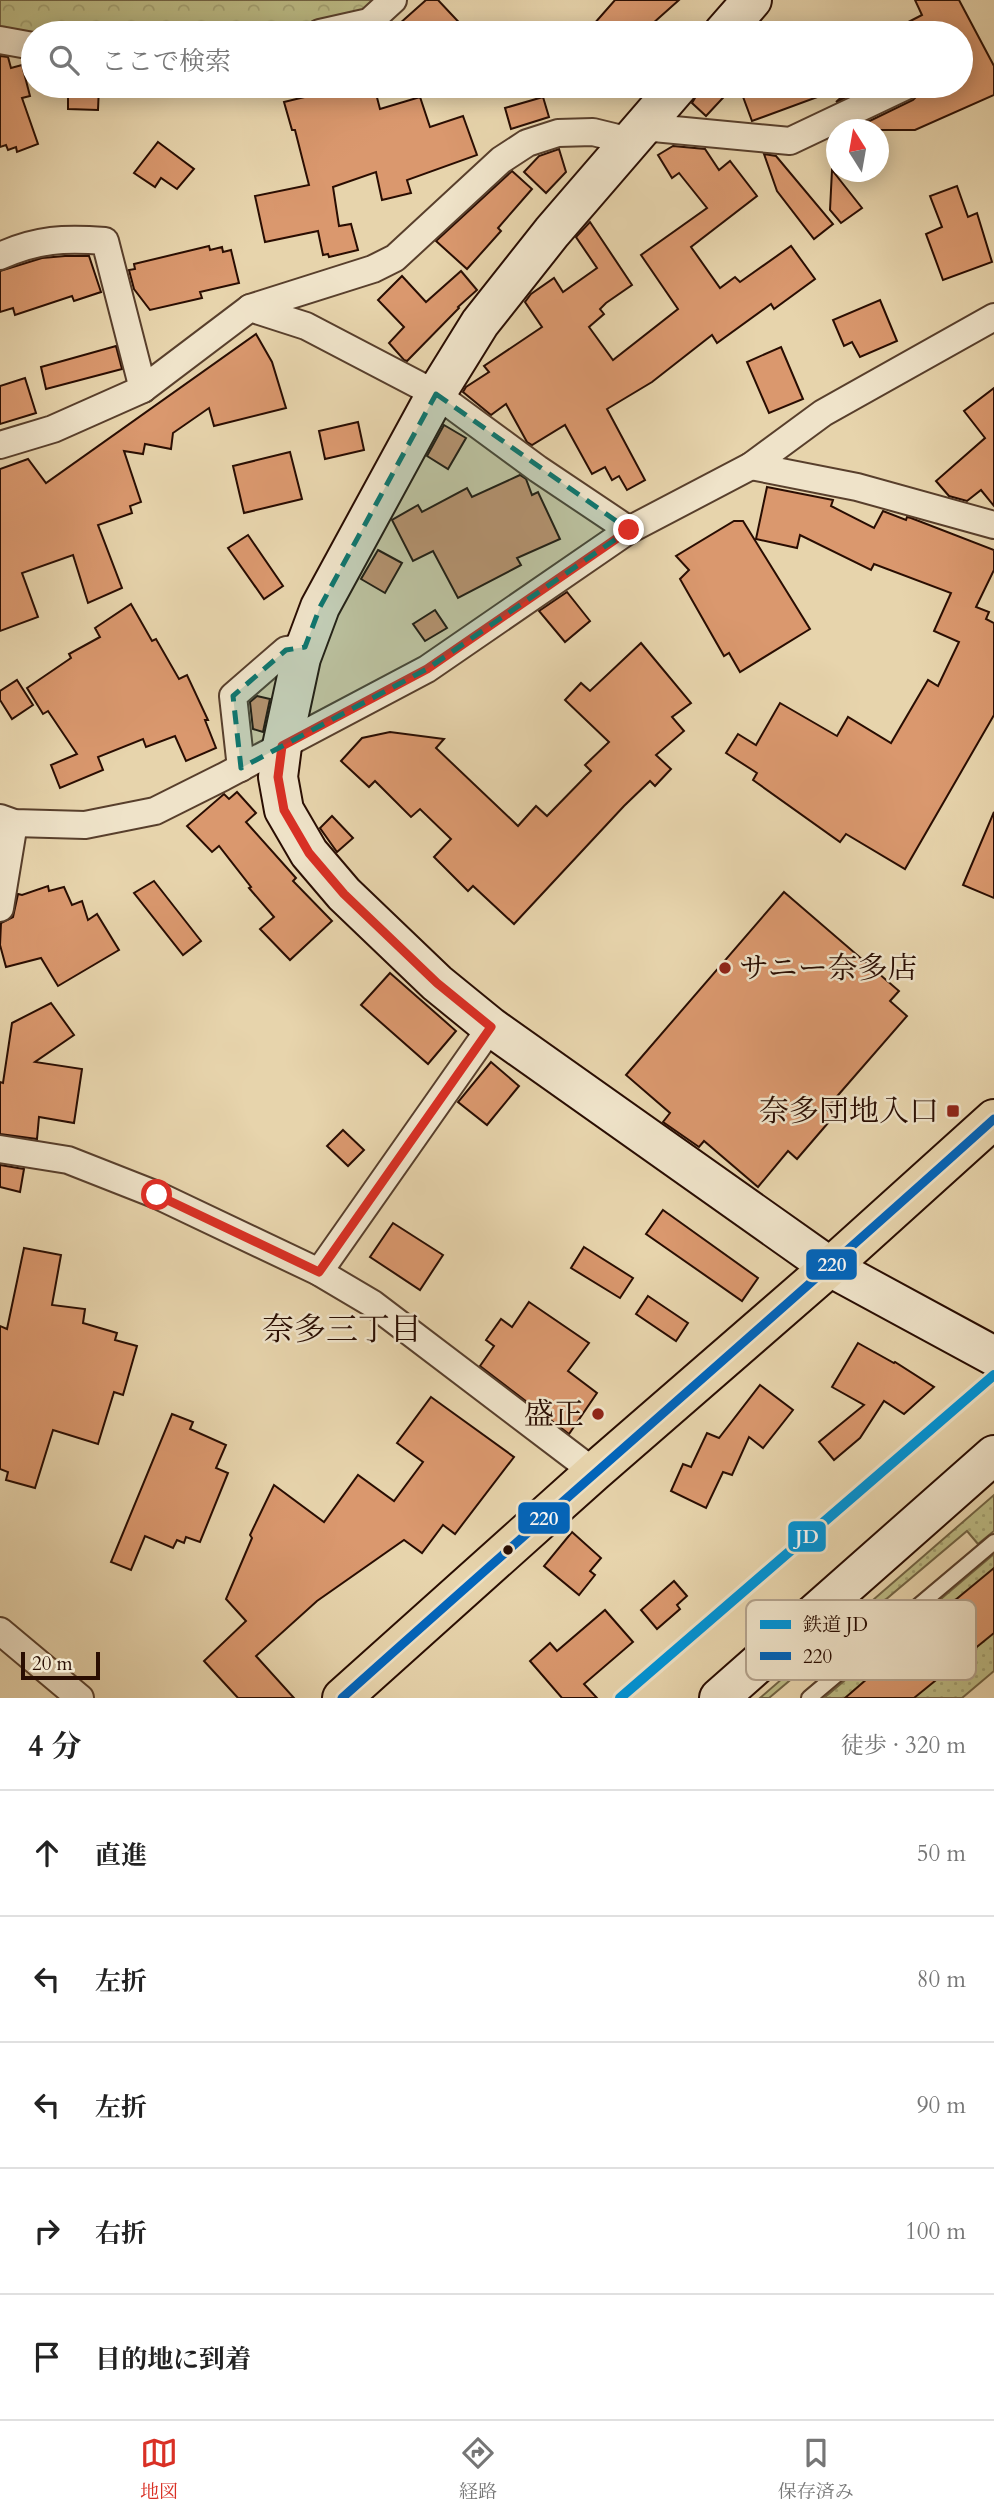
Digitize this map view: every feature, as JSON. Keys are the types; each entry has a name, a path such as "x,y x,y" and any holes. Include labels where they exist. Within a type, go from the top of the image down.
{"main road":[{"path":"342,1698 594,1472 830,1268 994,1119"}],"street":[{"path":"370,21 393,0"},
{"path":"734,21 752,0"},
{"path":"0,40 21,44"},
{"path":"668,98 552,232 480,323 436,394 320,607 305,647 282,746 278,777 284,810 309,853 344,894 437,983 491,1027 830,1268 994,1356"},
{"path":"0,445 53,429 144,389 250,308 373,270 396,258 501,160 527,143 558,133 593,132 790,141 881,98"},
{"path":"0,256 26,244 69,238 105,241 144,389"},
{"path":"250,308 306,326 436,394 538,469 629,530"},
{"path":"0,908 7,821 85,825 155,811 241,768 427,669 629,530 751,466 823,413 994,317"},
{"path":"751,466 857,486 994,525"},
{"path":"241,768 233,696 286,650 305,647"},
{"path":"319,1272 491,1027"},
{"path":"0,1149 68,1160 157,1195 319,1272 384,1311 594,1472"},
{"path":"830,1600 994,1455"},
{"path":"0,1632 80,1698"},
{"path":"719,1698 746,1674"}],"lane":[{"path":"925,1600 994,1542"},
{"path":"809,1698 830,1680"}],"highlighted area":[{"path":"436,394 629,530 427,669 241,768 233,696 286,650 305,647 320,607"}],"green space":[{"path":"0,0 373,0 372,8 334,21 21,21 21,36 0,42"},
{"path":"994,1495 994,1531 978,1544 967,1531 885,1600 873,1600"},
{"path":"994,1554 994,1671 962,1698 824,1698 845,1680 976,1680 976,1600 940,1600"},
{"path":"781,1680 790,1680 769,1698 760,1698"}],"building":[{"path":"426,0 438,0 458,21 402,21"},
{"path":"615,0 679,0 655,21 597,21"},
{"path":"915,0 959,0 970,21 910,21 922,15"},
{"path":"973,26 994,66 994,95 915,130 889,130 889,119 874,119 915,98 973,98"},
{"path":"0,56 8,57 11,68 21,65 21,98 38,144 17,152 16,147 8,150 6,145 0,147"},
{"path":"68,98 98,98 98,110 68,109"},
{"path":"300,98 377,98 380,109 420,98 430,127 463,116 477,155 407,180 411,193 382,200 376,172 333,187 339,226 351,224 358,250 329,257 328,254 323,255 318,231 265,242 255,196 309,185 295,130 292,130 284,102"},
{"path":"543,98 549,117 511,129 505,108"},
{"path":"695,98 723,98 706,116 692,103"},
{"path":"743,98 815,98 752,121"},
{"path":"158,142 194,169 177,189 161,178 155,187 134,173"},
{"path":"673,146 705,149 719,170 730,161 757,196 691,247 720,288 735,277 740,282 791,246 815,279 774,309 771,304 717,343 712,335 652,382 607,409 645,480 627,490 619,476 612,480 605,467 592,474 565,425 532,445 527,442 506,404 491,415 463,392 466,387 489,372 484,366 542,327 525,302 531,294 554,278 563,292 597,268 576,237 590,222 632,285 606,303 600,309 604,314 589,327 613,360 678,309 641,255 707,208 679,173 672,178 658,155"},
{"path":"559,149 566,172 546,193 524,172 539,156"},
{"path":"764,154 776,156 833,224 814,239 777,191"},
{"path":"512,171 532,189 498,228 501,231 467,269 436,241"},
{"path":"831,182 841,182 862,208 841,223 830,210"},
{"path":"957,186 968,217 977,213 992,262 943,280 926,234 942,227 930,196"},
{"path":"209,246 210,250 222,247 223,252 231,250 239,283 200,292 202,298 150,310 134,289 129,270 135,269 134,264"},
{"path":"89,256 101,292 74,301 72,296 15,315 13,308 0,312 0,271 42,258"},
{"path":"461,271 477,290 407,361 404,360 389,343 404,327 378,300 402,276 426,302"},
{"path":"880,300 897,341 860,357 852,342 844,346 833,320"},
{"path":"256,334 272,362 286,408 214,426 209,408 173,433 171,449 145,444 143,454 124,451 141,502 130,506 132,513 98,525 122,588 88,603 73,555 22,573 38,617 0,631 0,469 28,459 46,483"},
{"path":"116,346 122,369 46,389 41,367"},
{"path":"781,347 803,399 769,413 747,362"},
{"path":"25,378 36,413 0,424 0,386"},
{"path":"994,388 994,506 981,490 967,501 949,496 936,481 985,438 964,411"},
{"path":"358,422 364,450 325,459 319,431"},
{"path":"444,425 466,438 448,469 427,456"},
{"path":"290,452 302,499 244,513 233,466"},
{"path":"520,475 526,479 532,495 538,492 560,539 517,558 521,565 458,598 433,551 413,561 392,520 418,505 422,512 467,488 472,497"},
{"path":"767,487 833,500 831,506 874,528 883,511 906,520 907,517 911,518 994,550 994,570 976,607 989,612 986,619 994,623 994,715 905,869 846,834 840,842 753,780 757,773 726,753 738,734 756,745 780,703 837,736 848,717 891,743 928,680 938,686 959,642 934,631 951,593 874,564 871,570 800,535 797,548 756,539"},
{"path":"734,521 743,521 810,629 740,672 729,653 724,656 680,579 689,570 676,556"},
{"path":"248,535 283,586 264,599 228,548"},
{"path":"378,550 402,563 385,593 361,579"},
{"path":"567,592 590,621 565,642 539,611"},
{"path":"131,604 152,641 156,639 179,679 187,675 208,720 205,720 216,748 186,761 175,736 146,747 143,739 98,757 103,770 60,788 51,765 77,754 48,711 43,714 27,688 71,658 69,654 100,637 95,628"},
{"path":"435,610 447,628 425,641 413,624"},
{"path":"641,643 691,703 672,717 684,731 656,755 671,769 655,786 650,781 624,806 514,924 473,886 468,891 434,857 451,839 420,809 411,817 375,781 369,787 341,761 362,738 390,732 444,739 436,748 518,826 536,806 547,816 591,771 585,765 609,742 565,700 581,683 590,691"},
{"path":"17,680 33,705 12,719 0,700 0,691"},
{"path":"257,696 270,699 263,732 253,729 250,702"},
{"path":"237,792 256,813 246,822 296,878 293,881 332,921 290,960 260,929 274,917 249,888 251,887 219,846 212,852 187,826 224,794 229,799"},
{"path":"994,812 994,898 963,885"},
{"path":"332,816 353,838 337,852 320,828"},
{"path":"154,881 201,941 183,955 134,893"},
{"path":"48,886 49,891 64,887 72,905 82,901 88,920 97,914 119,950 58,986 41,958 6,967 0,945 1,923 13,917 18,894"},
{"path":"784,892 899,991 890,1001 907,1016 826,1109 834,1116 797,1159 788,1151 758,1187 704,1141 699,1147 663,1122 670,1113 626,1075"},
{"path":"390,973 456,1031 428,1064 361,1005"},
{"path":"51,1003 74,1035 35,1062 82,1069 74,1123 39,1117 37,1139 0,1134 0,1082 3,1083 12,1023"},
{"path":"491,1062 519,1086 487,1125 458,1102"},
{"path":"343,1130 364,1150 348,1166 327,1146"},
{"path":"0,1165 24,1169 20,1192 0,1187"},
{"path":"663,1210 758,1278 742,1301 646,1234"},
{"path":"393,1223 443,1255 420,1290 370,1257"},
{"path":"584,1247 633,1278 620,1298 571,1268"},
{"path":"24,1248 61,1255 52,1305 85,1309 83,1323 117,1333 115,1340 137,1346 123,1395 114,1392 98,1444 53,1430 35,1488 6,1480 8,1472 0,1469 0,1326 7,1329"},
{"path":"648,1296 688,1323 676,1341 636,1314"},
{"path":"529,1302 589,1343 568,1371 597,1393 569,1434 480,1366 494,1346 486,1340 501,1319 512,1327"},
{"path":"858,1343 934,1387 904,1414 884,1401 860,1438 834,1460 819,1442 864,1405 832,1387"},
{"path":"760,1385 793,1410 763,1448 749,1437 732,1475 723,1472 706,1508 671,1491 683,1464 691,1467 707,1433 719,1438"},
{"path":"431,1397 514,1457 455,1534 443,1525 422,1553 404,1540 317,1601 256,1656 294,1698 238,1698 204,1661 246,1621 226,1599 252,1538 250,1535 274,1485 324,1522 358,1475 394,1501 423,1462 397,1443"},
{"path":"172,1414 193,1422 190,1429 226,1445 216,1468 228,1473 200,1542 186,1537 184,1543 177,1540 173,1548 145,1536 131,1570 111,1562"},
{"path":"572,1532 601,1558 590,1571 595,1575 579,1595 544,1566"},
{"path":"994,1568 994,1633 976,1648 976,1600 955,1600"},
{"path":"674,1581 687,1596 677,1605 680,1609 657,1629 641,1610"},
{"path":"605,1610 633,1642 584,1684 597,1698 562,1698 530,1661 550,1643 557,1651"},
{"path":"866,1680 936,1680 914,1698 845,1698"}],"rail line":[{"name":"JD","path":"620,1698 994,1375"}],"transit line":[{"name":"220","path":"342,1698 994,1119"}],"place":[{"name":"サニー奈多店","path":"725,968"},
{"name":"奈多団地入口","path":"953,1111"},
{"name":"盛正","path":"598,1414"}],"district":[{"name":"奈多三丁目","path":"342,1330"}],"route":[{"path":"157,1195 319,1272 491,1027 437,983 344,894 309,853 284,810 278,777 282,746 427,669 629,530"}]}
